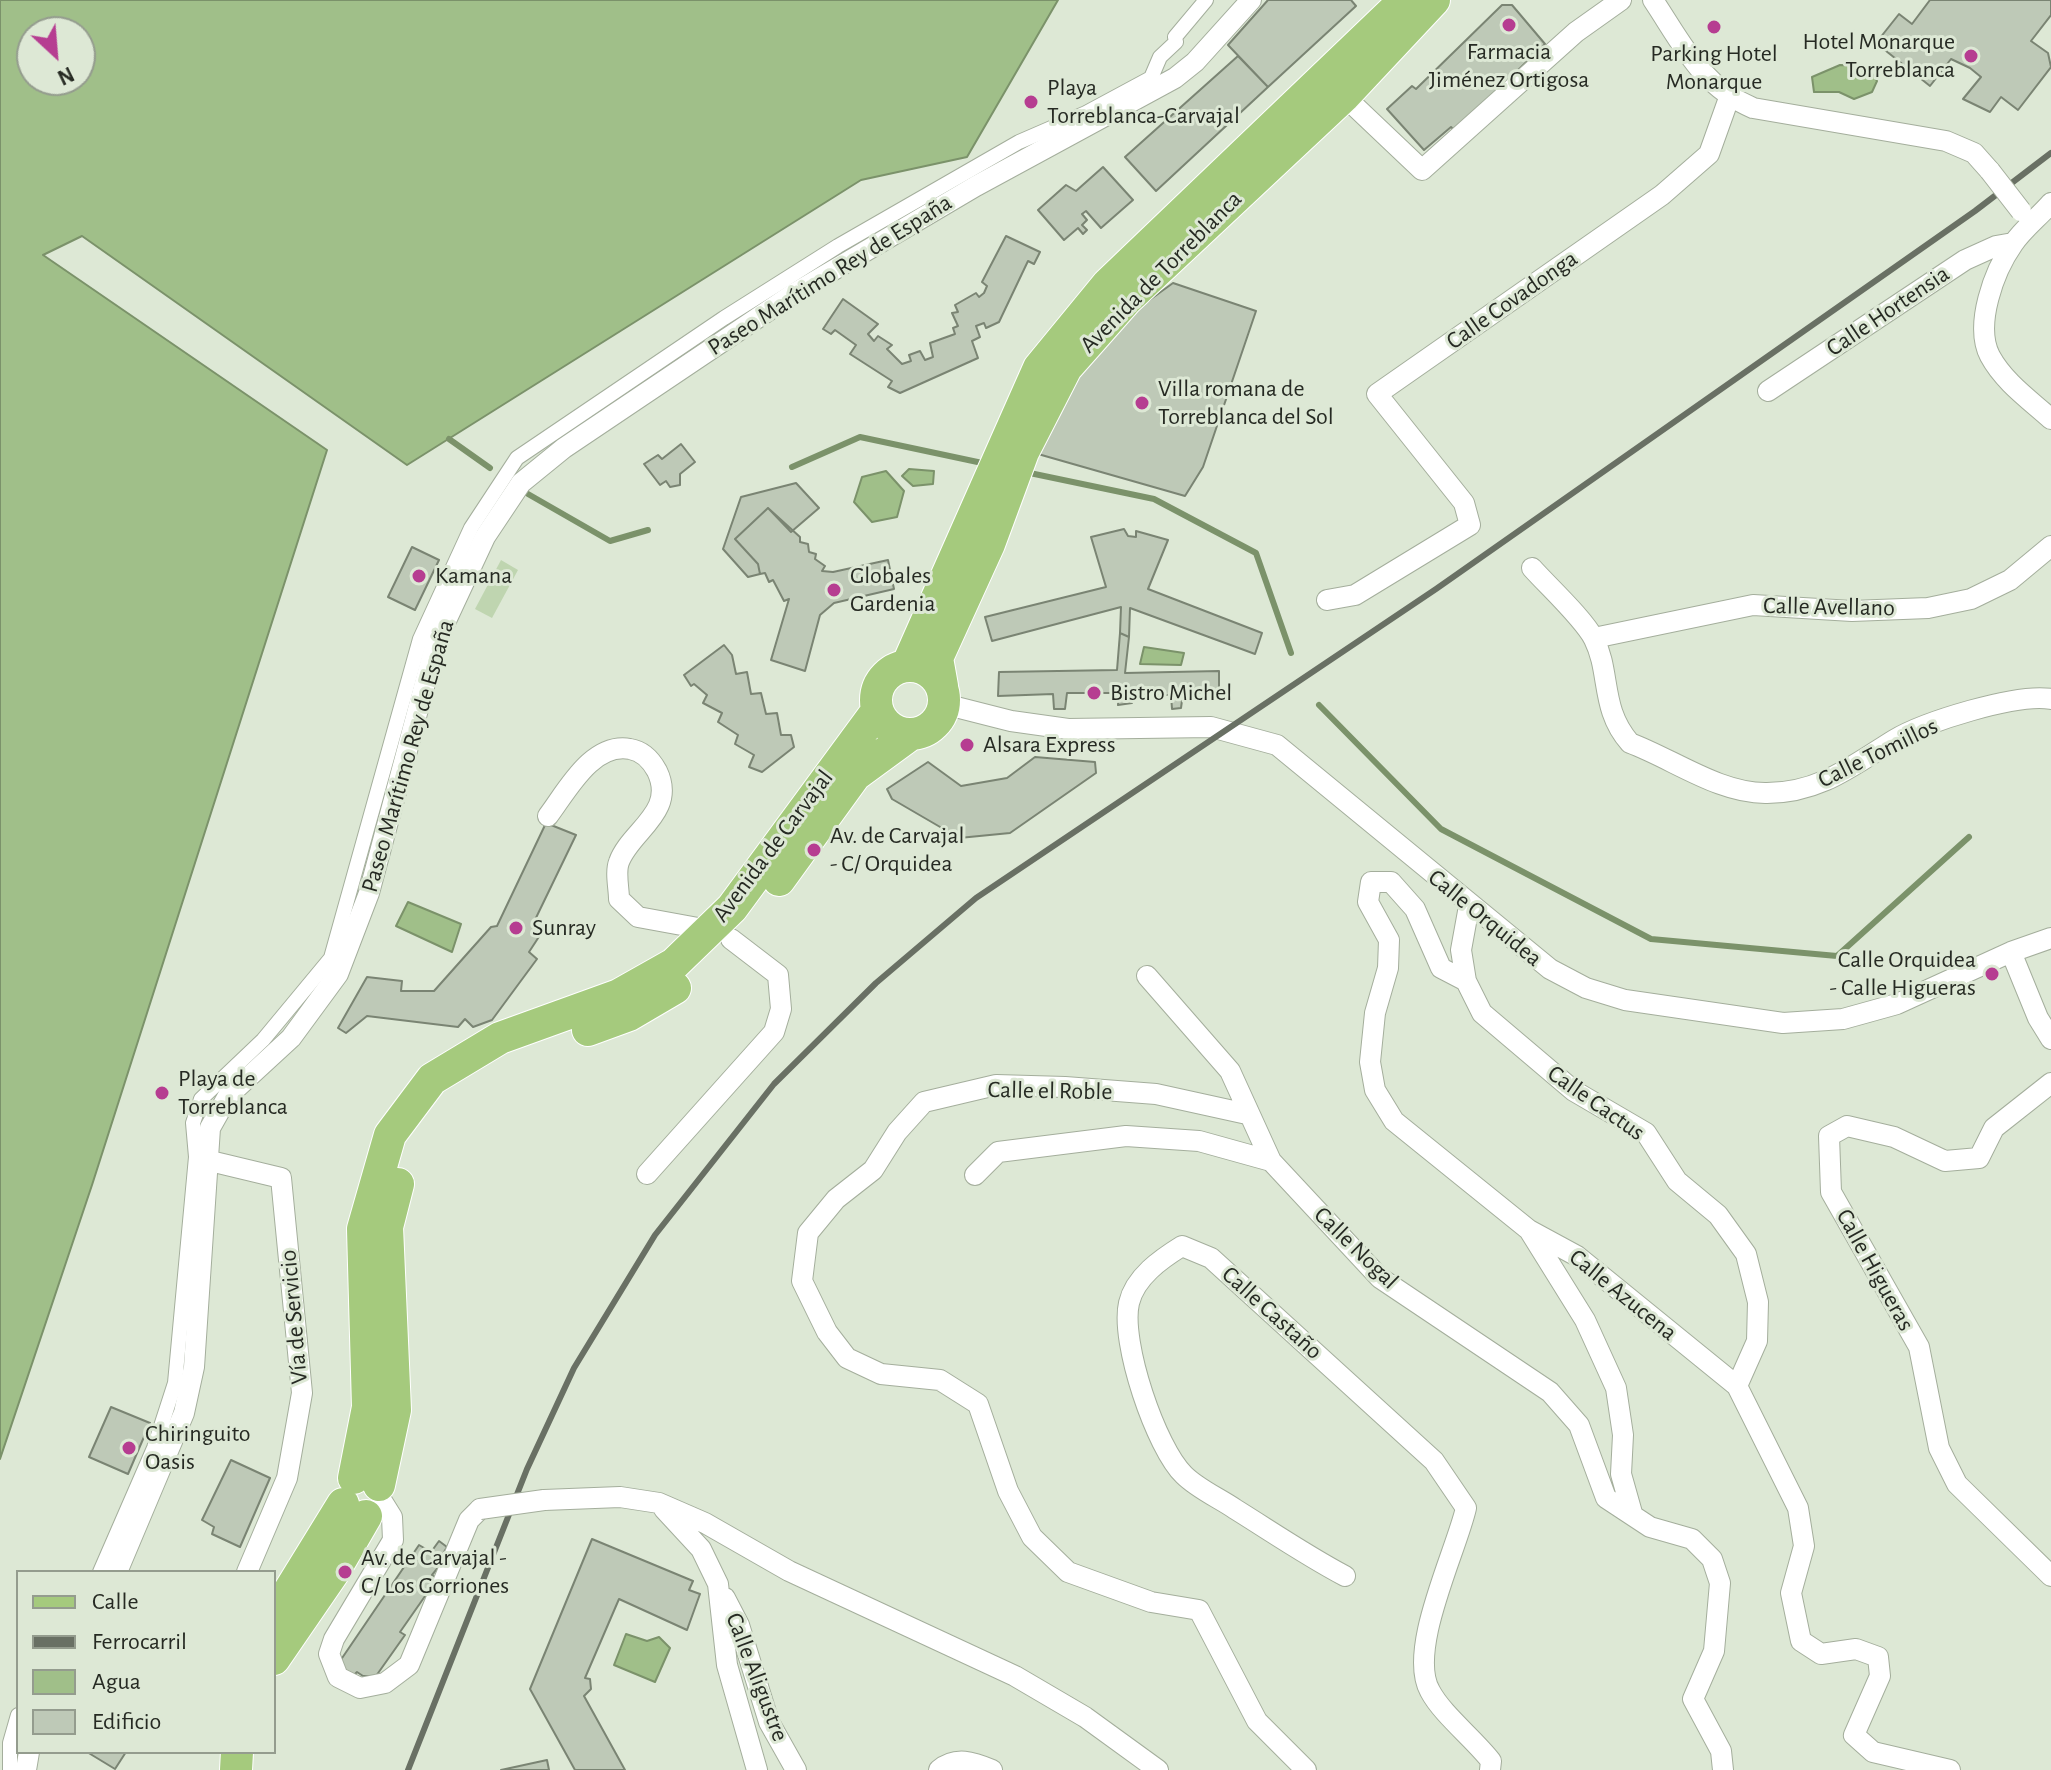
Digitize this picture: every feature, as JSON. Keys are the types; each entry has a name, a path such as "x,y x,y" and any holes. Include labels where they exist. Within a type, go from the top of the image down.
{"main road":[{"name":"Avenida de Torreblanca","path":"943,695 937,658 1039,368 1108,284 1405,0"},
{"name":"Avenida de Torreblanca","path":"1013,448 1066,368 1127,299 1344,96 1434,0"},
{"name":"Avenida de Torreblanca","path":"907,666 1000,483"},
{"path":"907,666 928,670 943,695 937,722 911,734 890,728 877,711 877,691 881,681 888,673 907,666"},
{"name":"Avenida de Carvajal","path":"720,935 732,908 877,711"},
{"name":"Avenida de Carvajal","path":"276,1656 333,1573 365,1497 368,1407 363,1229 390,1135 432,1079 500,1038 619,995 749,921 855,775 911,734"},
{"name":"Avenida de Carvajal","path":"276,1613 365,1497"}],"street":[{"path":"101,1570 154,1448 175,1383 196,1157 193,1123 201,1099 263,1040 331,958 420,639 471,528 517,458 724,318 838,246 1019,142 1086,113 1151,78 1160,57 1176,42 1175,37 1206,0"},
{"name":"Paseo Marítimo Rey de España","path":"118,1570 184,1413 194,1367 210,1128 228,1096 291,1038 315,1008 347,955 369,893 436,642 485,537 521,483 564,448 793,294 976,186 1175,78 1195,62 1251,0"},
{"path":"1344,96 1422,170 1576,32 1621,0"},
{"path":"1653,0 1706,80 1729,98 1753,108 1946,141 1974,153 2039,216 2013,243 1990,292 1986,323 1988,353 2002,375 2051,419"},
{"name":"Calle Covadonga","path":"1327,600 1355,595 1470,525 1464,503 1377,394 1662,195 1709,154 1729,98"},
{"name":"Calle Hortensia","path":"1768,391 1965,260 1996,246 2013,243"},
{"name":"Calle Avellano","path":"1594,638 1753,605 1852,611 1928,608 1971,599 2010,580 2051,546"},
{"name":"Calle Tomillos","path":"1532,568 1594,638 1610,708 1619,731 1630,743 1734,787 1765,793 1830,782 1918,728 2019,698 2051,699"},
{"name":"Calle Orquidea","path":"943,695 1011,721 1068,729 1211,727 1277,745 1469,906 1550,969 1586,988 1625,1000 1783,1023 1843,1019 1897,1004 2011,952 2051,938"},
{"path":"548,816 593,759 629,749 649,758 659,775 662,794 651,819 619,862 619,899 638,917 720,935 778,975 781,1009 774,1032 647,1174"},
{"name":"Calle Azucena","path":"1466,981 1441,968 1415,909 1391,882 1371,882 1368,902 1389,940 1388,968 1375,1013 1370,1062 1375,1090 1394,1121 1529,1230 1577,1256 1737,1386 1798,1508 1804,1546 1791,1593 1801,1641 1821,1654 1856,1649 1878,1657 1880,1676 1854,1735 1873,1752 1950,1770"},
{"name":"Calle Cactus","path":"1469,906 1461,950 1466,981 1482,1013 1574,1091 1646,1133 1677,1181 1718,1215 1746,1254 1758,1302 1757,1341 1737,1386"},
{"path":"2011,952 2038,1018 2051,1039"},
{"name":"Calle Nogal","path":"1147,976 1230,1071 1271,1161 1380,1278 1550,1392 1579,1425 1606,1498 1650,1527 1692,1539 1712,1559 1720,1583 1714,1651 1693,1699 1721,1751 1723,1770"},
{"name":"Calle Higueras","path":"2051,1083 1994,1128 1979,1158 1945,1161 1894,1137 1847,1126 1829,1136 1831,1192 1919,1347 1939,1448 1957,1484 2051,1576"},
{"name":"Calle el Roble","path":"1247,1114 1156,1094 1065,1087 996,1085 924,1102 897,1132 873,1170 836,1199 808,1233 802,1281 827,1332 847,1358 881,1374 940,1380 978,1404 1008,1491 1032,1537 1068,1572 1151,1602 1199,1610 1257,1721 1306,1770"},
{"path":"975,1175 998,1152 1126,1136 1199,1141 1271,1161"},
{"name":"Vía de Servicio","path":"206,1160 281,1178 302,1393 287,1478 248,1570"},
{"path":"1529,1230 1585,1320 1616,1388 1623,1435 1621,1474 1632,1513"},
{"name":"Calle Castaño","path":"1345,1576 1308,1556 1186,1477 1165,1454 1144,1398 1131,1344 1129,1303 1153,1264 1182,1246 1211,1258 1393,1421 1434,1461 1466,1508 1458,1542 1440,1579 1423,1678 1432,1695 1491,1761 1490,1770"},
{"path":"365,1497 392,1517 393,1540 334,1639 329,1654 338,1677 360,1688 385,1683 409,1665 469,1520 480,1509 544,1500 620,1497 659,1503 705,1523 789,1571 1015,1676 1085,1717 1158,1770"},
{"name":"Calle Aligustre","path":"659,1503 701,1549 739,1625 769,1722 796,1770"},
{"path":"718,1584 727,1665 757,1770"},
{"path":"10,1770 10,1743 16,1722"},
{"path":"939,1770 953,1761 971,1762 992,1770"}],"shaded area":[{"path":"501,560 518,570 492,618 475,609"}],"water":[{"path":"0,0 1058,0 967,157 861,180 407,465 82,236 43,255 327,450 92,1185 0,1459"},
{"path":"1840,65 1867,66 1877,81 1872,92 1854,99 1839,92 1814,92 1812,77"},
{"path":"909,469 934,471 933,484 913,486 902,476"},
{"path":"886,471 904,491 897,517 872,522 854,502 862,477"},
{"path":"1144,647 1184,653 1181,665 1140,664"},
{"path":"408,902 461,924 452,952 396,926"},
{"path":"626,1634 647,1641 659,1637 670,1648 655,1682 614,1665"}],"building":[{"path":"1268,0 1351,0 1356,6 1268,87 1228,45"},
{"name":"Hotel Monarque Torreblanca","path":"1930,0 2051,0 2051,15 2031,41 2048,53 2051,67 2018,110 2001,97 1990,112 1963,99 1981,77 1951,59 1930,86 1876,43 1899,14 1912,24"},
{"path":"1502,5 1512,5 1545,44 1455,131 1451,127 1424,150 1387,109 1412,86 1416,89"},
{"path":"1238,56 1268,87 1156,191 1125,157"},
{"path":"1103,167 1133,200 1101,228 1086,211 1082,214 1087,220 1082,225 1087,230 1083,234 1078,228 1064,240 1038,210 1066,185 1076,191"},
{"path":"1006,236 1040,252 1034,264 1028,261 999,322 986,328 984,323 976,326 980,337 972,341 978,358 900,393 888,387 892,381 850,354 856,345 835,330 831,334 823,329 843,299 878,324 868,334 874,341 878,336 892,345 887,349 902,364 911,361 909,355 920,351 925,360 933,357 930,343 955,334 953,328 958,326 952,313 958,312 955,305 976,293 979,297 984,293 987,286 982,282"},
{"name":"Villa romana de Torreblanca del Sol","path":"1173,283 1256,311 1203,467 1185,496 1038,454 1072,383 1133,312"},
{"path":"681,444 695,462 680,474 680,485 670,487 666,481 660,485 644,464 658,455 662,459"},
{"path":"796,483 819,508 791,532 768,508 735,539 758,564 760,574 748,577 723,549 741,497"},
{"name":"Globales Gardenia","path":"768,508 800,537 800,542 808,544 809,552 816,554 815,559 825,566 822,571 833,572 888,560 894,589 834,603 820,615 805,671 771,660 789,599 784,601 773,580 769,582 765,573 760,574 758,564 735,539"},
{"path":"1124,529 1128,536 1136,537 1136,531 1168,540 1148,589 1262,633 1255,654 1130,608 1129,637 1120,633 1121,607 992,641 985,617 1106,587 1091,537"},
{"path":"412,547 439,560 415,610 388,597"},
{"path":"1120,633 1129,637 1125,673 1219,671 1219,693 1183,693 1181,708 1172,709 1171,695 1130,695 1132,703 1118,705 1119,693 1067,693 1065,709 1054,709 1053,694 998,696 999,672 1117,670"},
{"path":"724,645 732,655 736,674 747,672 751,694 761,693 766,714 777,713 781,735 791,735 794,747 762,772 749,767 754,755 735,744 738,735 718,722 722,713 703,703 707,695 694,684 691,686 684,675"},
{"path":"1035,757 1095,762 1096,773 1010,833 959,838 892,799 887,789 928,762 961,786 1007,778"},
{"name":"Sunray","path":"546,823 576,835 533,924 544,929 529,952 537,959 492,1020 473,1027 465,1019 458,1027 367,1016 346,1033 338,1028 367,977 402,981 401,991 434,991 491,927 497,926"},
{"path":"111,1407 150,1423 128,1474 89,1457"},
{"path":"231,1460 270,1478 240,1547 212,1534 214,1527 202,1520"},
{"path":"592,1539 693,1581 689,1590 700,1594 687,1630 619,1599 585,1678 590,1679 591,1689 584,1696 625,1770 575,1770 530,1689"},
{"path":"439,1541 447,1547 438,1562 441,1564 432,1575 437,1579 400,1632 405,1635 376,1676 363,1676 357,1672 353,1676 338,1664 419,1545 431,1552"},
{"path":"90,1754 125,1754 115,1769"},
{"path":"547,1760 549,1770 501,1770"}],"waterway":[{"path":"792,467 860,437 987,464"},
{"path":"449,439 490,468"},
{"path":"1025,472 1154,499 1256,553 1291,653"},
{"path":"528,494 610,541 648,530"},
{"path":"1319,705 1441,829 1651,939 1837,956 1969,837"}],"railway":[{"path":"408,1770 527,1469 574,1368 655,1235 774,1084 876,983 976,898 1436,589 1975,211 2051,153"}],"place":[{"name":"Farmacia Jiménez Ortigosa","path":"1509,25"},
{"name":"Parking Hotel Monarque","path":"1714,27"},
{"name":"Hotel Monarque Torreblanca","path":"1971,56"},
{"name":"Playa Torreblanca-Carvajal","path":"1031,102"},
{"name":"Villa romana de Torreblanca del Sol","path":"1142,403"},
{"name":"Kamana","path":"419,576"},
{"name":"Globales Gardenia","path":"834,590"},
{"name":"Bistro Michel","path":"1094,693"},
{"name":"Alsara Express","path":"967,745"},
{"name":"Av. de Carvajal - C/ Orquidea","path":"814,850"},
{"name":"Sunray","path":"516,928"},
{"name":"Calle Orquidea - Calle Higueras","path":"1992,974"},
{"name":"Playa de Torreblanca","path":"162,1093"},
{"name":"Chiringuito Oasis","path":"129,1448"},
{"name":"Av. de Carvajal - C/ Los Gorriones","path":"345,1572"}]}
